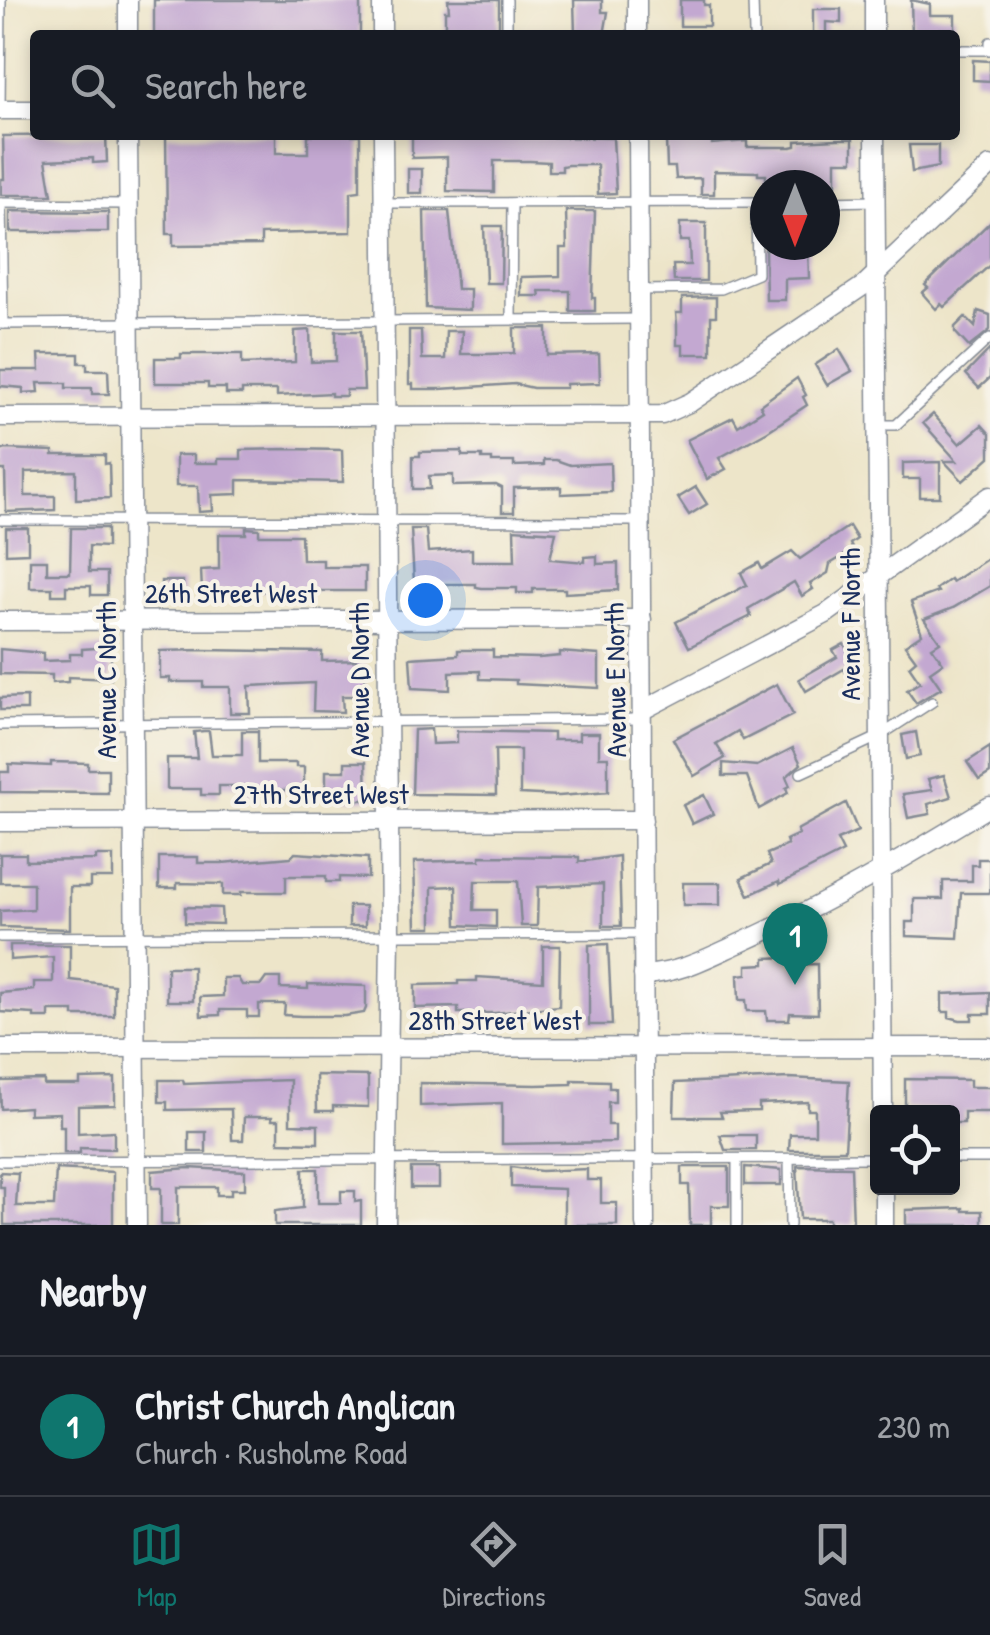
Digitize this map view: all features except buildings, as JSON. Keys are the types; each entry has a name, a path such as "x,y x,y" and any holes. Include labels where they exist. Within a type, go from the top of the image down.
{"street":[{"path":"128,0 128,30"},
{"path":"382,0 382,30"},
{"path":"637,0 637,30"},
{"path":"874,0 874,30"},
{"path":"0,110 30,110"},
{"name":"Avenue C North","path":"128,140 137,1225"},
{"name":"Avenue D North","path":"383,140 390,934 386,1225"},
{"name":"Avenue E North","path":"638,140 645,1225"},
{"name":"Avenue F North","path":"875,140 884,1105"},
{"path":"0,416 662,414 691,402 851,295 990,166"},
{"path":"643,715 796,630 878,579 990,496"},
{"name":"26th Street West","path":"0,621 642,619"},
{"path":"644,974 672,973 772,929 879,874 990,806"},
{"name":"27th Street West","path":"0,822 644,820"},
{"name":"28th Street West","path":"0,1048 990,1047"},
{"path":"884,1195 884,1225"}],"lane":[{"path":"0,110 1,0"},
{"path":"507,0 507,30"},
{"path":"754,0 754,30"},
{"path":"960,50 990,50 990,42"},
{"path":"840,202 874,201"},
{"path":"385,202 750,202"},
{"path":"128,204 1,203 1,324 639,319"},
{"path":"510,319 512,203"},
{"path":"639,290 720,289 757,274 758,260"},
{"path":"877,426 896,425 990,338"},
{"path":"0,520 640,521"},
{"path":"801,773 878,738 932,702"},
{"path":"0,725 386,722 643,715"},
{"path":"0,937 643,934"},
{"path":"737,1158 737,1225"},
{"path":"0,1161 870,1158"},
{"path":"960,1158 990,1158"},
{"path":"789,1159 790,1225"}],"place":[{"name":"Christ Church Anglican","path":"795,985"}]}
